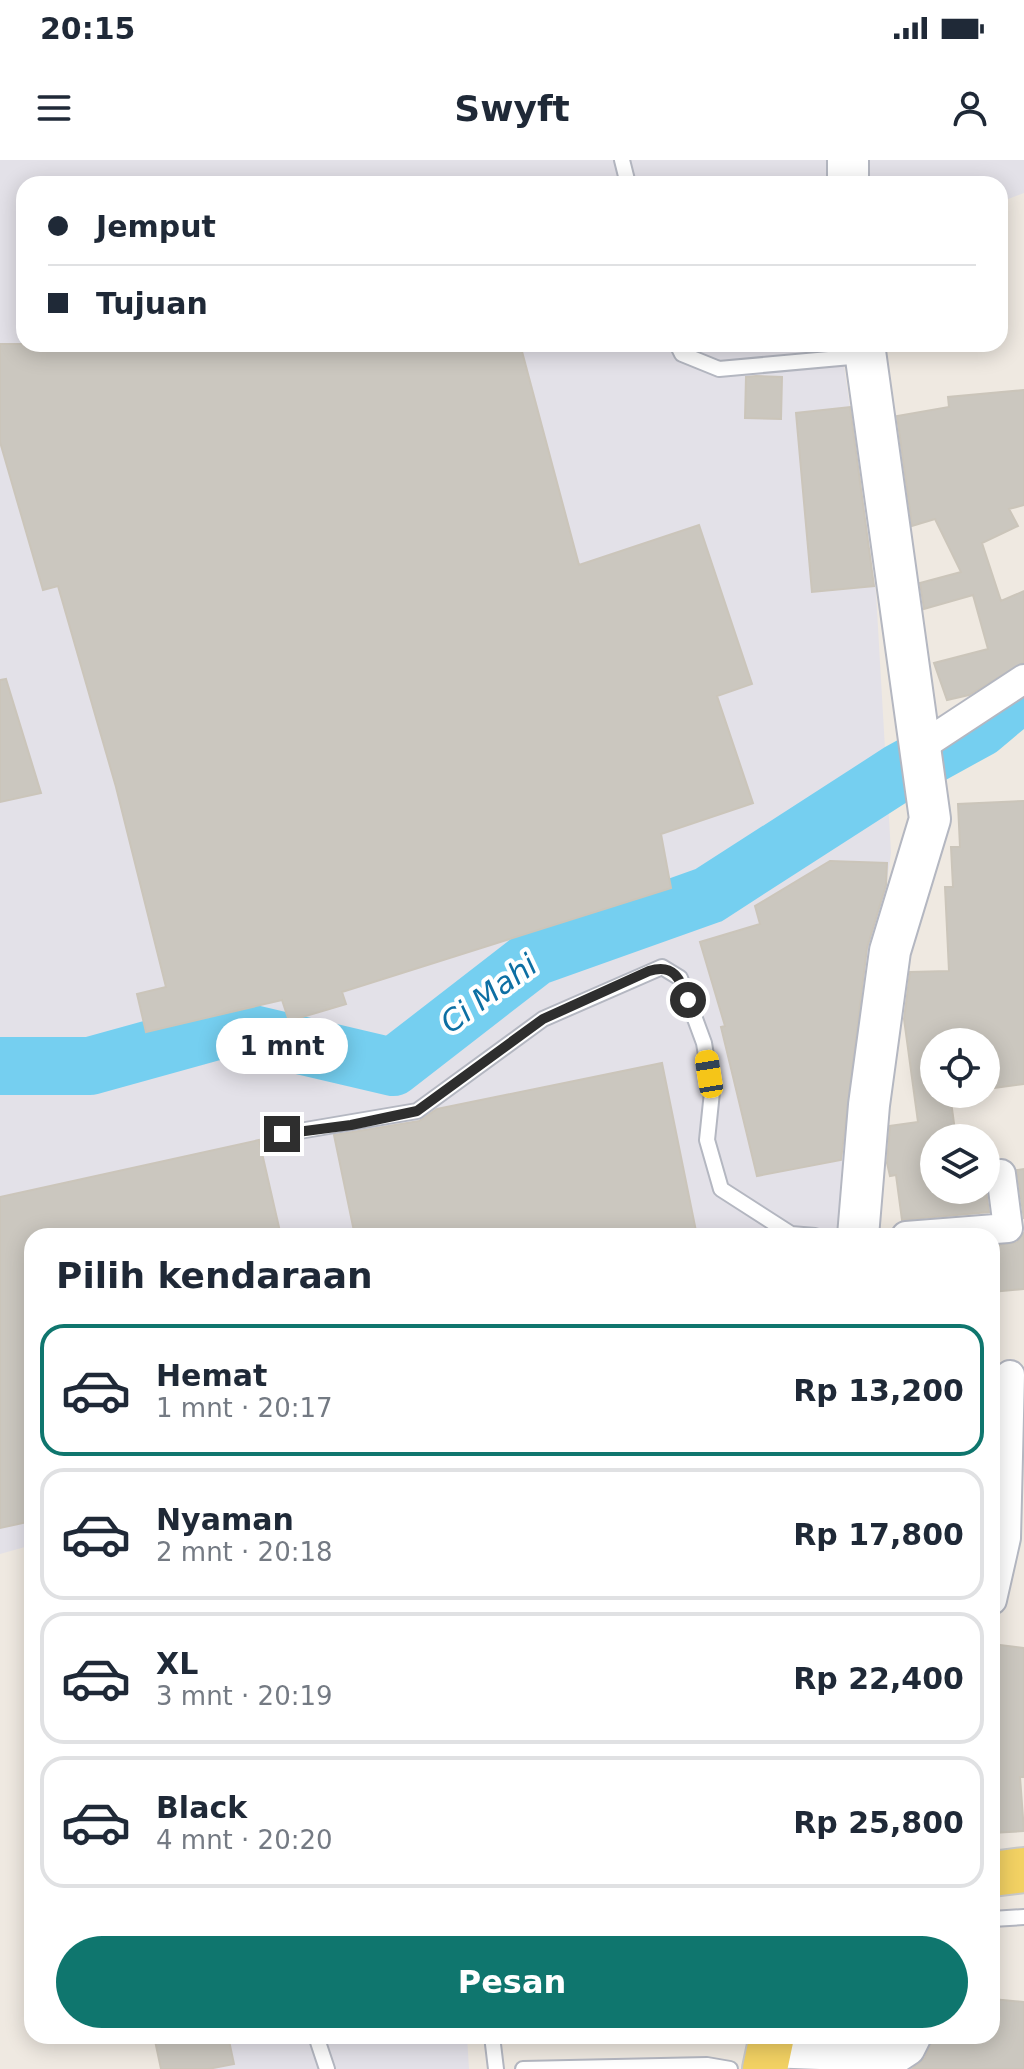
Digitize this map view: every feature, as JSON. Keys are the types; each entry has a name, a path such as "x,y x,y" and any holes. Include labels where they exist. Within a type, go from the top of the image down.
{"main road":[{"path":"1000,1873 1024,1870"}],"street":[{"path":"859,1228 869,1105 890,951 930,819 865,352"},
{"path":"920,752 1024,679"},
{"path":"1001,1174 1016,1228"},
{"path":"1000,1565 1006,1538 1010,1375"},
{"path":"759,2057 898,2058 913,2044"}],"lane":[{"path":"681,352 719,369 850,352"},
{"path":"282,1134 351,1125 417,1111 543,1019 662,967 680,978 704,1043 712,1092 707,1140 721,1189 782,1228"},
{"path":"1000,1918 1024,1917"},
{"path":"319,2044 327,2069"},
{"path":"493,2044 496,2069"},
{"path":"523,2069 707,2065 759,2057"}],"shaded area":[{"path":"0,160 1024,160 1024,193 1008,199 1008,176 16,176 16,352 842,352 876,593 891,853 844,1179 842,1228 24,1228 24,1547 0,1554"},
{"path":"163,2044 467,2044 469,2069 169,2069"}],"building":[{"path":"0,344 16,344 16,352 522,352 579,565 699,525 752,684 717,696 753,803 661,834 671,888 342,992 346,1004 289,1021 282,1000 146,1032 137,994 166,987 116,787 58,586 43,590 0,442"},
{"path":"746,377 782,377 781,419 745,418"},
{"path":"1024,390 1024,505 1009,509 1018,526 982,543 1001,601 1024,591 1024,662 969,695 947,700 934,663 988,649 973,595 924,609 920,583 961,572 935,519 912,526 897,416 949,407 948,397"},
{"path":"850,407 874,586 812,592 796,413"},
{"path":"6,679 41,793 0,802 0,680"},
{"path":"1024,801 1024,1084 1000,1087 1000,1028 920,1028 920,1108 952,1108 954,1124 920,1124 920,1204 988,1204 989,1212 902,1220 896,1175 890,1176 887,1163 890,1126 918,1122 904,1019 910,972 949,971 945,887 953,887 951,847 960,847 958,804"},
{"path":"830,861 887,863 886,885 867,948 841,1160 757,1176 721,1027 725,1026 700,942 760,924 755,906"},
{"path":"662,1063 695,1228 353,1228 334,1135 419,1121 437,1109"},
{"path":"259,1140 279,1228 24,1228 24,1523 0,1528 0,1197"},
{"path":"1024,1169 1024,1219 1017,1170"},
{"path":"1024,1233 1024,1289 1000,1291 1000,1245 1017,1242"},
{"path":"1000,1645 1024,1648 1024,1777 1020,1777 1024,1831 1000,1832"},
{"path":"1000,2000 1024,2002 1024,2069 912,2069 925,2058 931,2044 1000,2044"},
{"path":"156,2044 230,2044 234,2064 208,2069 161,2069"}],"waterway":[{"name":"Ci Mahi","path":"0,1066 90,1066 227,1028 393,1067 535,957 709,895 900,772 980,728 1024,691"}],"route":[{"path":"282,1134 351,1125 417,1111 543,1019 649,971 662,967 671,970 680,978 688,1000"}]}
